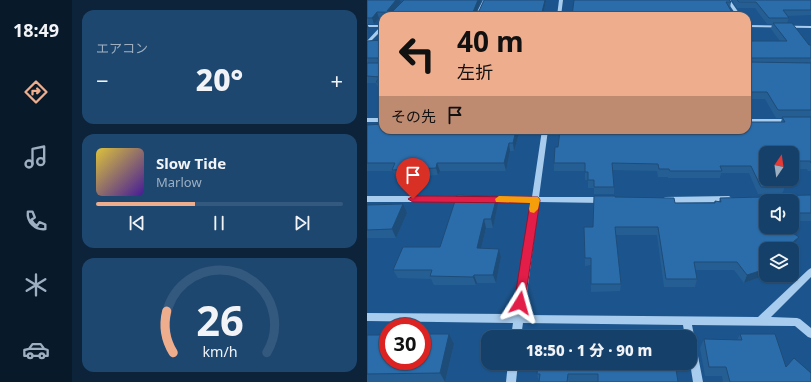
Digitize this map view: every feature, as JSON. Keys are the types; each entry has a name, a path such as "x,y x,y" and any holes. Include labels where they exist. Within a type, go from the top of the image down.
{"street":[{"path":"479,12 485,0"},
{"path":"560,12 561,0"},
{"path":"728,0 736,12"},
{"path":"367,26 379,27"},
{"path":"751,26 811,27"},
{"path":"367,44 379,31"},
{"path":"367,120 379,120"},
{"path":"751,121 797,121"},
{"path":"517,330 544,134"},
{"path":"367,199 471,199"},
{"path":"479,199 614,200"},
{"path":"653,200 740,199"},
{"path":"760,322 811,272"},
{"path":"367,317 797,322 811,326"},
{"path":"687,321 689,330"},
{"path":"797,322 811,334"},
{"path":"511,382 512,370"},
{"path":"696,370 698,382"}],"building":[{"path":"367,0 396,0 387,11 392,12 377,12 372,18 367,18"},
{"path":"404,0 478,0 473,12 392,12"},
{"path":"484,0 545,0 542,12 473,12 479,11"},
{"path":"574,0 729,0 731,2 726,2 732,12 572,12"},
{"path":"737,0 811,0 811,10 783,10 789,18 769,18 756,2 739,2"},
{"path":"773,23 792,23 809,45 811,45 811,58 751,58 751,39 752,41 787,41"},
{"path":"379,40 379,58 367,58 367,41"},
{"path":"751,62 811,63 811,110 778,110 767,92 751,92"},
{"path":"367,63 379,63 379,77 367,76"},
{"path":"782,117 811,117 811,163 810,161 799,161 799,146 759,146 759,183 751,166 720,166 722,171 670,171 669,169 659,169 658,164 612,163 614,187 594,187 594,180 588,180 588,172 585,172 585,163 554,163 555,147 558,147 560,134 751,134 751,122 785,122"},
{"path":"379,124 379,134 515,134 513,143 509,143 504,163 437,163 436,168 392,170 395,163 367,163 367,125"},
{"path":"761,186 785,187 761,187"},
{"path":"457,195 497,196 491,219 484,219 477,248 499,249 493,275 474,275 473,277 430,276 432,270 393,270 403,247 440,247"},
{"path":"799,195 811,195 811,213 799,213"},
{"path":"594,196 674,198 675,203 715,203 715,201 721,202 720,198 759,197 759,234 794,234 799,237 793,242 759,242 759,271 747,275 737,262 694,262 697,279 666,279 658,227 615,227 621,284 591,284 591,258 585,258 584,227 593,227"},
{"path":"403,204 392,229 367,230 367,205"},
{"path":"431,334 449,334 440,373 367,374 367,335 379,335 379,370 431,370"},
{"path":"740,334 775,334 786,367 794,358 811,373 811,382 730,382 726,367 709,367 704,339 742,340"},
{"path":"537,370 676,370 678,382 598,382 598,374 568,374 567,382 539,382 540,374 537,374"}],"slow traffic":[{"path":"499,199 535,200 534,209"}],"route":[{"path":"413,199 535,200 520,303"}]}
